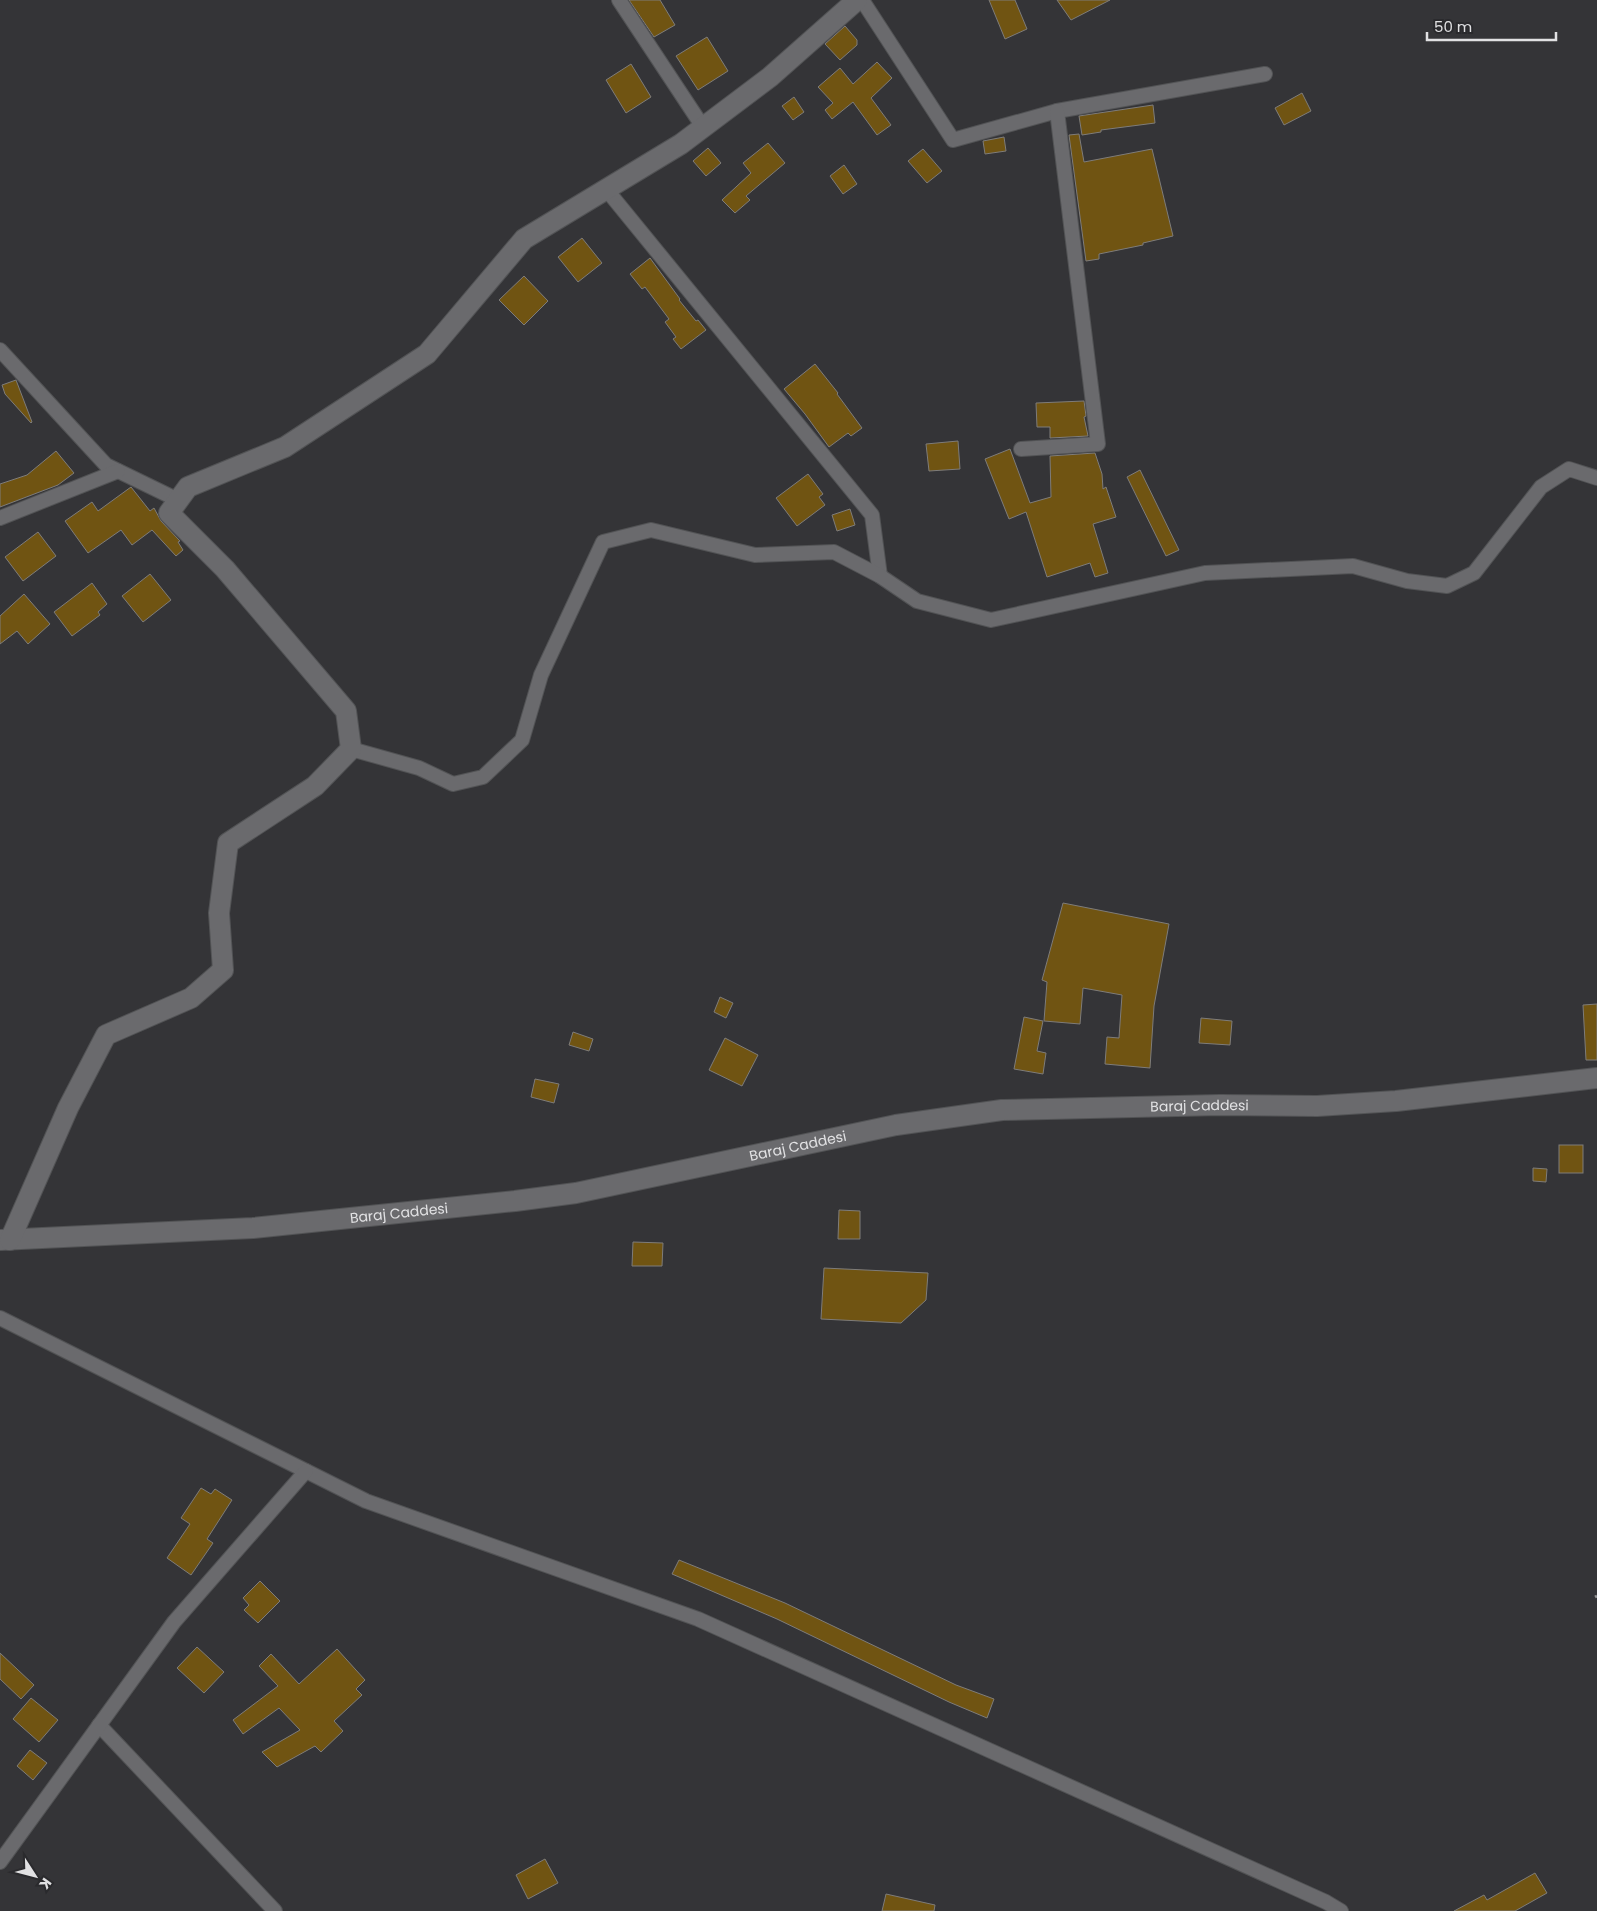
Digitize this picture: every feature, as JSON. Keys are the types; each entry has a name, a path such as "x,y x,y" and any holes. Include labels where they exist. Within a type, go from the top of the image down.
{"street":[{"path":"619,0 703,127"},
{"path":"351,749 346,711 226,568 169,513 188,487 285,447 427,354 524,239 680,144 770,77 857,0"},
{"path":"862,0 953,140 1057,111 1265,74"},
{"path":"1021,449 1098,444 1057,111"},
{"path":"606,189 872,515 880,576"},
{"path":"0,350 106,465 178,500"},
{"path":"351,749 418,768 453,784 483,777 522,740 541,675 604,542 651,530 755,555 834,552 880,576 917,601 991,620 1205,572 1353,566 1407,581 1447,586 1474,573 1541,487 1568,469 1597,478"},
{"path":"0,518 118,471"},
{"path":"5,1240 68,1108 106,1035 190,998 223,970 219,913 228,843 315,786 351,749"},
{"name":"Baraj Caddesi","path":"5,1240 252,1228 515,1201 576,1193 896,1125 1002,1110 1211,1105 1317,1106 1396,1101 1597,1078"},
{"path":"0,1318 366,1501 698,1619 1326,1902 1342,1911"},
{"path":"0,1862 174,1622 306,1471"},
{"path":"99,1725 275,1911"}],"building":[{"path":"629,0 660,0 675,25 654,37"},
{"path":"989,0 1015,0 1027,29 1005,39"},
{"path":"1057,0 1110,0 1071,20"},
{"path":"845,26 857,40 857,45 840,60 825,44"},
{"path":"707,37 728,71 698,90 676,56"},
{"path":"877,62 892,78 871,98 891,125 877,135 853,102 832,119 825,110 833,103 818,87 840,68 853,84"},
{"path":"631,64 651,97 626,113 606,80"},
{"path":"1302,93 1311,111 1284,125 1275,108"},
{"path":"794,97 804,112 793,120 782,106"},
{"path":"1153,105 1155,123 1101,130 1101,132 1082,135 1079,116"},
{"path":"1079,134 1084,162 1152,149 1173,236 1143,243 1143,245 1099,254 1099,259 1086,261 1069,135"},
{"path":"1004,137 1006,151 985,154 983,141"},
{"path":"768,143 785,163 746,196 750,200 735,213 722,200 751,173 743,163"},
{"path":"708,148 721,163 706,176 693,161"},
{"path":"923,149 942,171 927,183 908,161"},
{"path":"844,165 857,184 843,194 830,176"},
{"path":"582,238 602,263 578,282 558,257"},
{"path":"650,258 679,300 706,330 681,349 673,339 676,337 665,322 669,319 645,287 642,289 630,274"},
{"path":"524,276 548,301 524,325 499,300"},
{"path":"815,364 862,428 851,436 848,433 829,447 784,389"},
{"path":"16,380 31,423 5,394 2,385"},
{"path":"1084,401 1086,416 1084,417 1088,436 1050,438 1050,427 1037,427 1036,403"},
{"path":"958,441 960,469 929,471 926,444"},
{"path":"1010,449 1030,503 1051,497 1050,456 1095,453 1102,474 1103,489 1106,487 1116,517 1093,524 1108,573 1095,577 1090,563 1047,577 1026,512 1009,519 985,459"},
{"path":"56,451 74,473 58,485 0,507 0,484 27,475"},
{"path":"1140,470 1179,550 1166,556 1127,477"},
{"path":"808,474 823,494 819,497 825,505 797,526 776,498"},
{"path":"131,487 150,511 154,508 161,521 180,541 178,542 183,550 176,556 152,530 132,545 121,530 88,553 65,521 92,502 98,511"},
{"path":"850,509 855,525 837,531 832,515"},
{"path":"38,532 56,556 23,581 5,557"},
{"path":"150,574 171,600 143,622 122,596"},
{"path":"92,583 107,604 98,612 100,615 72,636 54,612"},
{"path":"24,594 50,624 28,644 17,631 0,644 0,616"},
{"path":"1063,903 1169,924 1154,1006 1150,1068 1105,1064 1107,1037 1119,1038 1122,995 1083,988 1080,1024 1044,1021 1047,982 1042,980"},
{"path":"720,997 733,1003 726,1018 714,1012"},
{"path":"1597,1004 1597,1060 1586,1060 1583,1005"},
{"path":"1024,1017 1043,1021 1037,1051 1046,1053 1043,1074 1014,1069"},
{"path":"1201,1018 1232,1021 1230,1045 1199,1043"},
{"path":"573,1032 593,1039 589,1051 569,1045"},
{"path":"725,1038 758,1055 742,1086 709,1070"},
{"path":"535,1079 559,1084 554,1103 531,1097"},
{"path":"1559,1145 1583,1145 1583,1173 1559,1173"},
{"path":"1533,1168 1547,1169 1546,1182 1533,1181"},
{"path":"839,1210 860,1211 860,1239 838,1239"},
{"path":"633,1242 663,1243 662,1266 632,1266"},
{"path":"824,1268 928,1273 926,1300 901,1323 821,1319"},
{"path":"201,1488 211,1494 215,1489 232,1500 207,1539 213,1543 191,1575 167,1558 190,1524 181,1518"},
{"path":"679,1560 785,1603 956,1685 994,1699 987,1718 949,1702 777,1619 672,1574"},
{"path":"260,1581 280,1601 258,1623 244,1610 249,1605 243,1598"},
{"path":"197,1647 224,1672 204,1693 177,1668"},
{"path":"337,1649 365,1680 356,1689 362,1695 334,1721 343,1731 321,1752 315,1746 277,1767 262,1752 300,1730 279,1708 243,1734 233,1720 278,1686 259,1666 271,1654 299,1684"},
{"path":"0,1653 34,1685 21,1699 0,1679"},
{"path":"31,1698 58,1720 39,1742 13,1719"},
{"path":"30,1750 47,1763 33,1780 17,1766"},
{"path":"545,1859 558,1883 528,1899 516,1875"},
{"path":"1535,1873 1547,1893 1515,1911 1454,1911 1484,1895 1487,1900"},
{"path":"886,1894 935,1905 934,1911 882,1911"}]}
